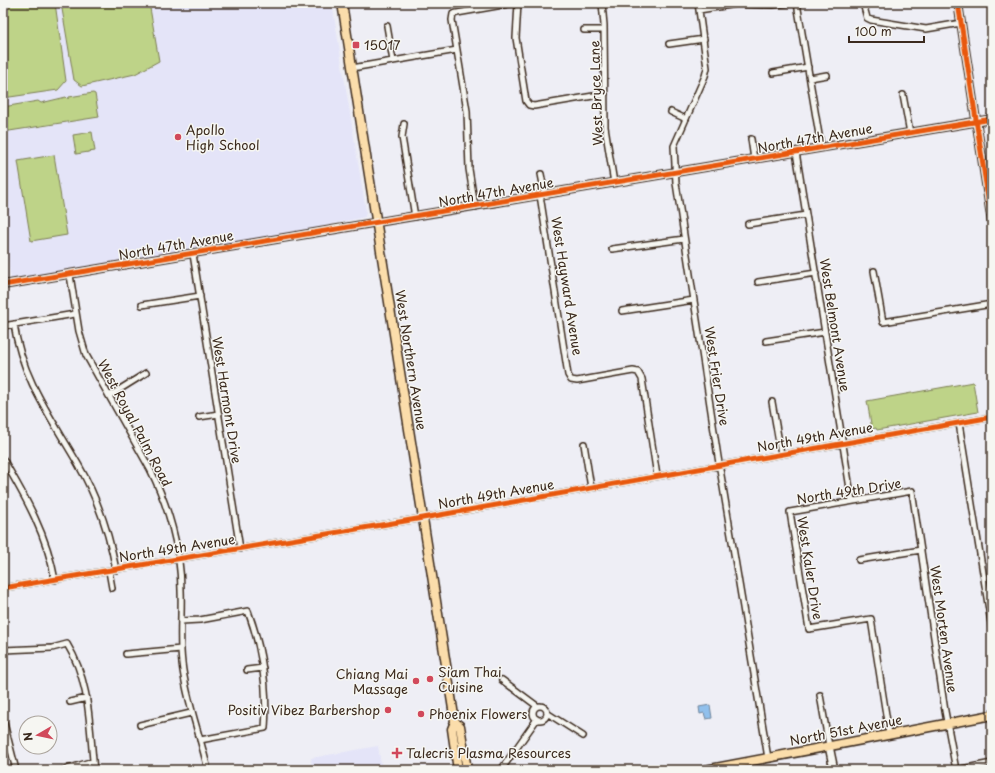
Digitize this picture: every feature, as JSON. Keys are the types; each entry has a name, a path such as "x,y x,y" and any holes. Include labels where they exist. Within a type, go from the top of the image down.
{"main road":[{"name":"West Northern Avenue","path":"342,3 455,722 452,729 458,770"},
{"name":"North 51st Avenue","path":"705,770 992,715"},
{"name":"West Northern Avenue","path":"455,722 460,726 467,770"}],"street":[{"path":"475,207 469,169 468,123 452,20 453,14 514,3"},
{"path":"518,3 516,38 526,101 529,105 534,106 605,94"},
{"name":"West Bryce Lane","path":"602,3 606,133 614,183"},
{"name":"West Frier Drive","path":"698,3 707,56 706,76 674,146 675,172 684,239 768,758"},
{"path":"699,10 737,4 773,5 790,3"},
{"path":"797,3 821,148"},
{"path":"863,3 867,18 926,29 961,23"},
{"path":"958,3 992,223"},
{"path":"387,26 393,61"},
{"path":"584,30 604,30"},
{"path":"669,44 704,38"},
{"path":"352,68 457,50"},
{"path":"773,73 808,67"},
{"path":"810,78 827,75"},
{"path":"903,95 910,133"},
{"path":"671,112 686,119"},
{"name":"North 47th Avenue","path":"3,285 377,224 992,119"},
{"path":"404,124 402,137 415,217"},
{"path":"751,139 754,159"},
{"name":"West Belmont Avenue","path":"796,152 852,501"},
{"name":"West Hayward Avenue","path":"541,174 568,375 571,380 577,381 633,371 638,372 642,379 657,476"},
{"path":"748,224 806,214"},
{"path":"612,250 684,239"},
{"name":"West Harmont Drive","path":"193,254 240,549"},
{"path":"874,271 882,322 992,304"},
{"path":"758,282 816,273"},
{"name":"West Royal Palm Road","path":"70,275 76,314 86,355 131,433 158,485 170,523 182,588 180,649 185,688 208,770"},
{"path":"142,305 200,296"},
{"path":"622,311 694,300"},
{"path":"3,326 76,314"},
{"path":"14,324 22,362 31,384 78,464 99,506 109,534 116,570"},
{"path":"766,341 825,332"},
{"path":"109,396 146,373"},
{"path":"772,402 781,454"},
{"path":"199,417 219,414"},
{"name":"North 49th Avenue","path":"3,588 423,518 992,417"},
{"path":"959,423 992,629"},
{"path":"584,444 591,488"},
{"path":"3,459 40,526 50,553 55,580"},
{"name":"North 49th Drive","path":"790,512 912,491"},
{"name":"West Morten Avenue","path":"912,491 947,724 956,770"},
{"name":"West Kaler Drive","path":"790,512 809,629 871,619 889,734"},
{"path":"859,560 921,550"},
{"path":"109,571 112,588"},
{"path":"181,620 200,620 248,611 255,632 263,668 266,696 266,728 200,740"},
{"path":"3,650 52,648 67,644 80,671 87,698 94,770"},
{"path":"126,654 180,649"},
{"path":"247,670 263,668"},
{"path":"502,680 537,706 544,706 547,713 583,736"},
{"path":"820,695 834,770"},
{"path":"70,702 87,698"},
{"path":"537,706 533,711 534,716 537,719"},
{"path":"140,726 191,713"},
{"path":"537,719 544,719 547,713"},
{"path":"3,719 16,770"},
{"path":"501,770 537,719"},
{"path":"64,770 93,761"},
{"path":"956,770 992,763"}],"shaded area":[{"name":"Apollo High School","path":"3,3 332,3 366,211 365,217 307,230 11,279 3,231"},
{"path":"378,746 382,770 312,770 311,758"}],"green space":[{"path":"3,3 55,3 66,81 58,90 3,98"},
{"path":"61,3 143,3 150,8 159,61 135,74 82,86 74,80"},
{"path":"93,93 95,94 99,117 3,132 3,107 38,101 41,103 66,97 68,99 69,97"},
{"path":"92,132 95,151 76,154 73,135"},
{"path":"54,155 67,235 31,241 18,161"},
{"path":"973,382 978,412 877,430 876,428 872,429 867,401"}],"water":[{"path":"710,705 712,718 706,719 704,713 700,714 699,707"}],"cycle path":[{"path":"958,3 992,223"},
{"path":"3,285 992,119"},
{"path":"3,588 423,518 992,417"}],"place":[{"name":"15017","path":"356,45"},
{"name":"Apollo High School","path":"178,137"},
{"name":"Siam Thai Cuisine","path":"430,679"},
{"name":"Chiang Mai Massage","path":"416,681"},
{"name":"Positiv Vibez Barbershop","path":"388,710"},
{"name":"Phoenix Flowers","path":"421,714"},
{"name":"Talecris Plasma Resources","path":"397,753"}]}
